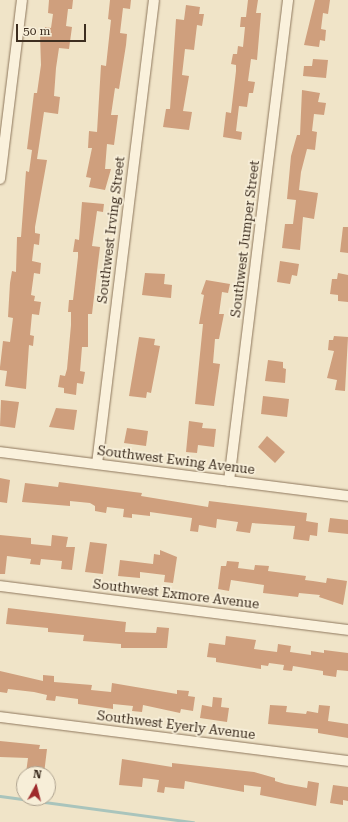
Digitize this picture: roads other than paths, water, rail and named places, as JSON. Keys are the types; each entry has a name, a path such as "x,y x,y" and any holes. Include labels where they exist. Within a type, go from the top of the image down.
{"street":[{"path":"0,179 22,0"},
{"name":"Southwest Irving Street","path":"96,464 154,0"},
{"name":"Southwest Jumper Street","path":"229,481 288,0"},
{"name":"Southwest Ewing Avenue","path":"0,452 348,496"},
{"name":"Southwest Exmore Avenue","path":"0,586 348,630"},
{"name":"Southwest Eyerly Avenue","path":"0,717 348,761"}],"waterway":[{"path":"0,796 193,822"}]}
